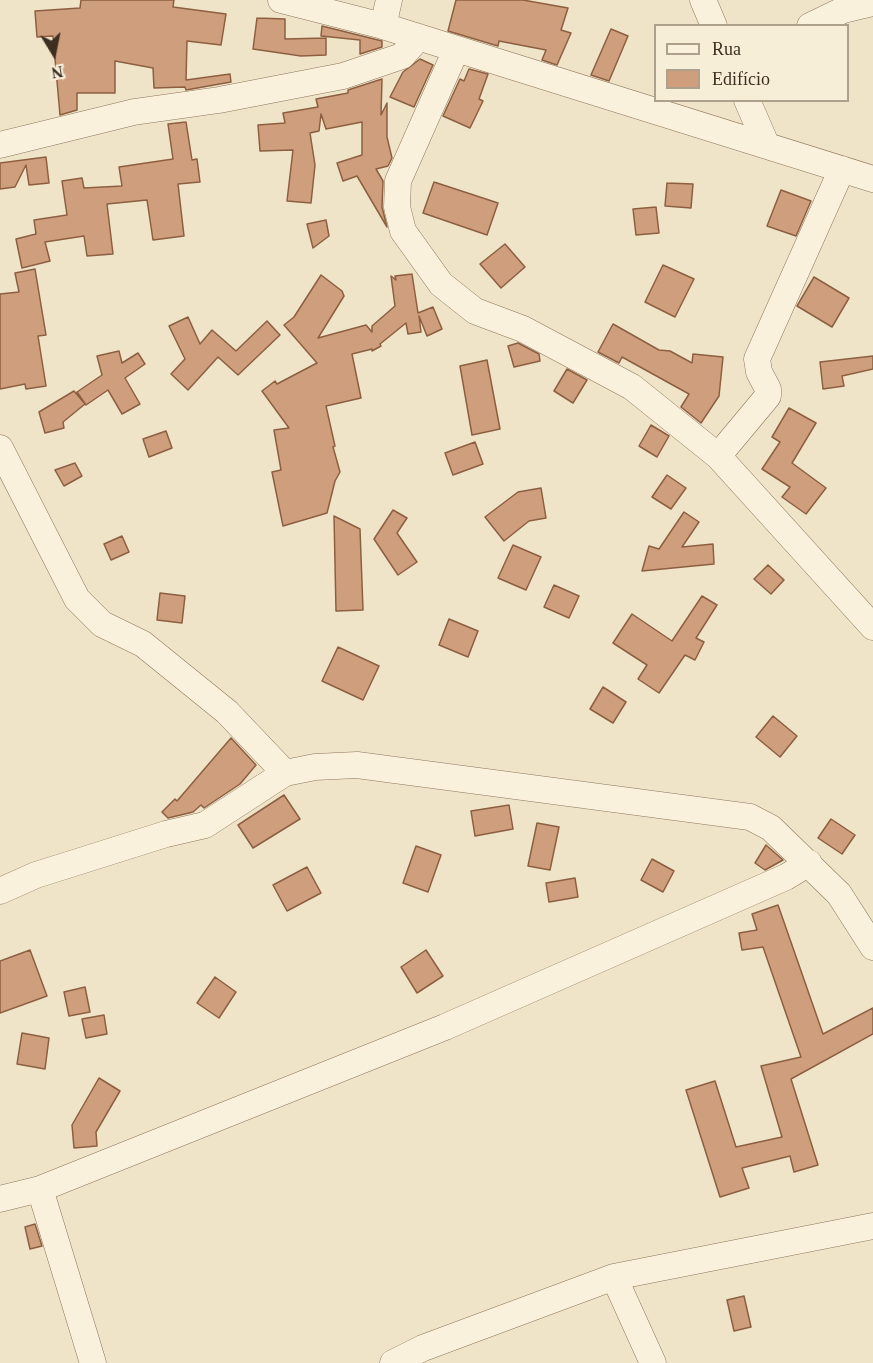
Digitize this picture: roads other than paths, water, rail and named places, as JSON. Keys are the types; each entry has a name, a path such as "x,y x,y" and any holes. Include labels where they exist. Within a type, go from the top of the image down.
{"street":[{"path":"281,0 383,26 873,179"},
{"path":"383,26 389,0"},
{"path":"703,0 713,24"},
{"path":"814,24 843,10 873,3"},
{"path":"0,145 134,112 343,76 390,62 402,56 419,37"},
{"path":"456,50 398,181 396,207 403,231 441,284 475,311 523,329 632,387 718,456 873,627"},
{"path":"748,102 766,144"},
{"path":"718,456 768,396 768,389 759,372 757,359 842,169"},
{"path":"0,448 77,599 102,624 143,644 227,712 285,773"},
{"path":"0,891 36,875 166,834 205,825 285,773 315,767 357,765 750,817 771,828 839,894 873,947"},
{"path":"0,1199 40,1189 445,1027 786,877 809,863"},
{"path":"40,1189 93,1363"},
{"path":"393,1363 424,1355 614,1277 873,1226"},
{"path":"614,1277 653,1363"}]}
